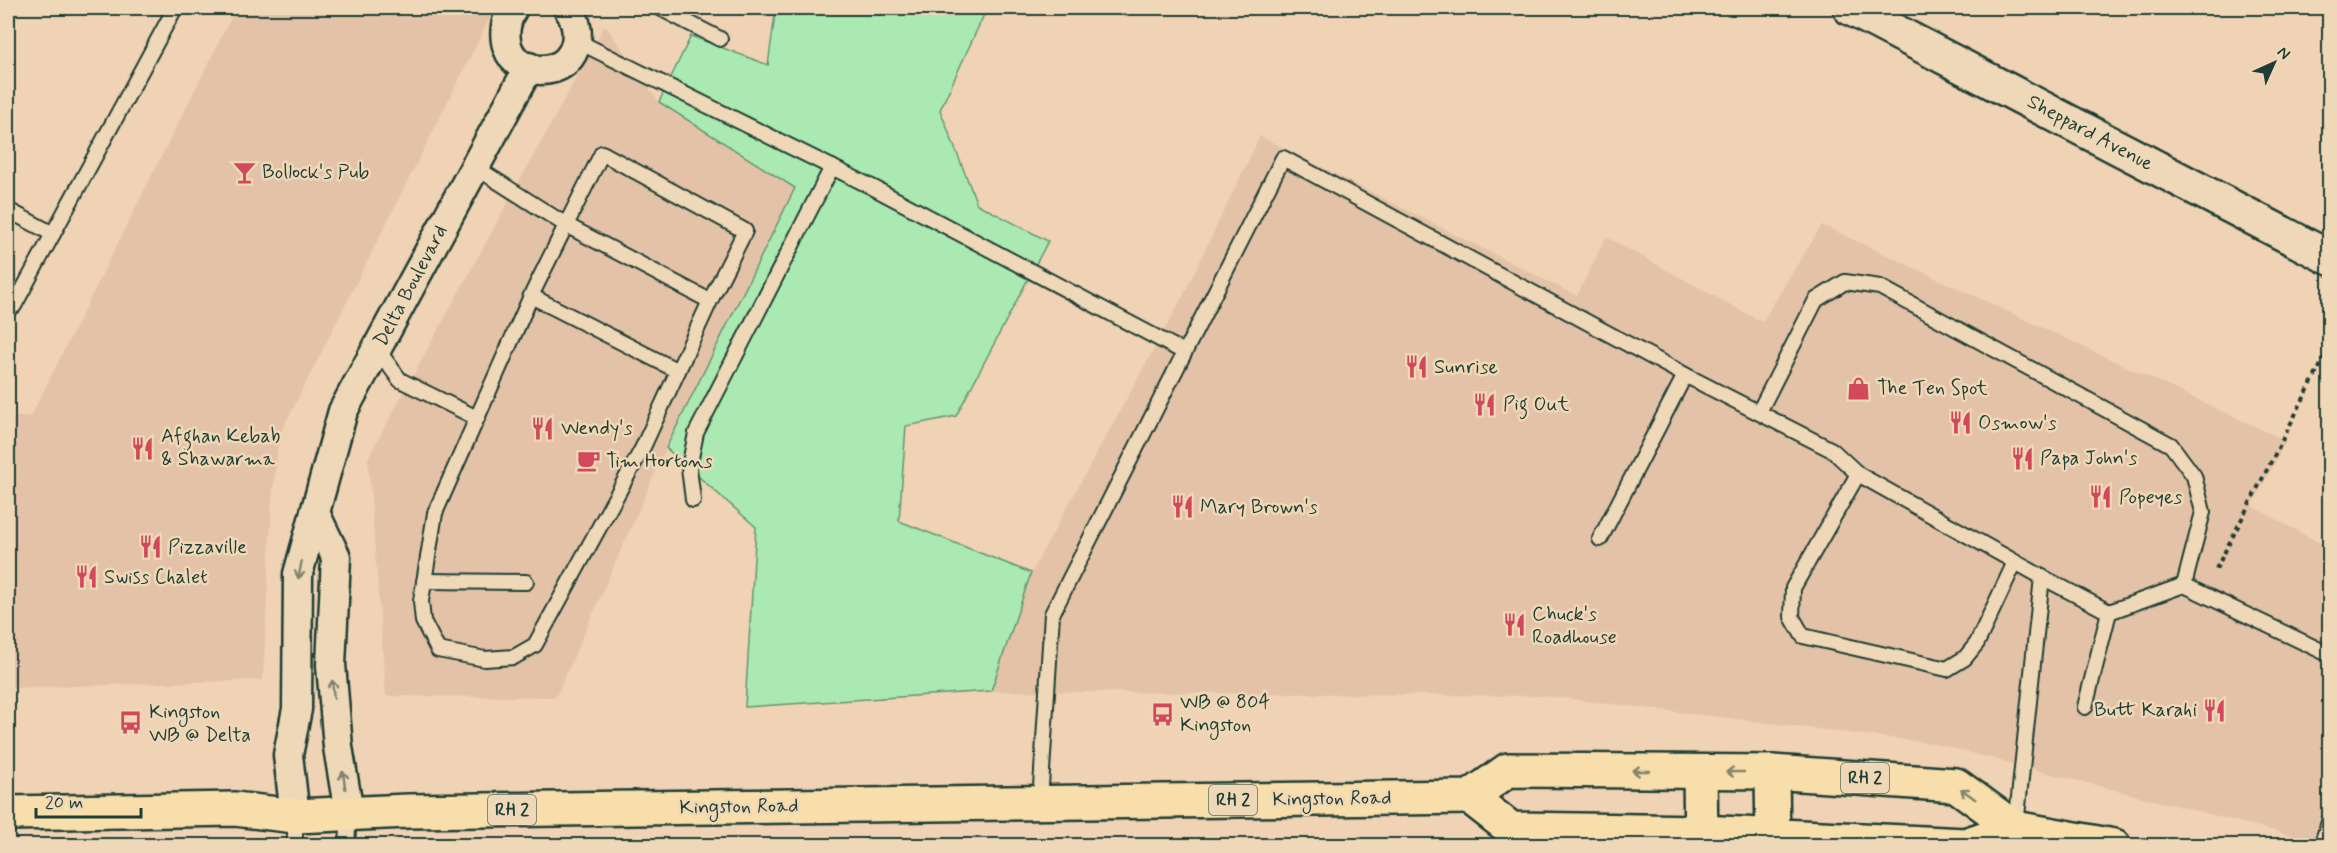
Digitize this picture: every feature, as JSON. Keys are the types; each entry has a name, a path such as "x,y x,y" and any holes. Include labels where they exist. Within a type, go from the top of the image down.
{"main road":[{"name":"RH 2","path":"2015,828 1965,845 1701,839 1511,829 1470,797 1508,770 1772,772 1956,785 2015,828 2114,846"},
{"path":"1700,772 1701,839"},
{"path":"1772,772 1773,840"},
{"name":"Kingston Road","path":"8,813 235,809 295,831 349,813 1470,797"}],"street":[{"path":"513,8 505,23 504,42 518,62 529,68 541,70 558,64 572,52 577,41 578,29 568,8"},
{"name":"Sheppard Avenue","path":"1850,8 2330,258"},
{"name":"Delta Boulevard","path":"295,831 288,755 297,709 298,574 343,411 529,68"},
{"path":"315,513 336,557 331,665 338,747 349,813"}],"lane":[{"path":"8,303 14,306 175,8"},
{"path":"660,8 720,39"},
{"path":"577,41 832,167 1184,352"},
{"path":"602,153 745,231 643,447 535,645 514,657 485,659 438,650 423,621 421,601 435,513 531,296 602,153"},
{"path":"1040,802 1052,614 1283,158 1685,375 1832,450 1858,474 2109,612 2184,585 2330,655"},
{"path":"475,167 566,225 710,301"},
{"path":"693,500 689,468 696,432 832,167"},
{"path":"8,210 53,234"},
{"path":"1759,412 1816,300 1845,282 1880,287 2171,445 2194,476 2203,512 2184,585"},
{"path":"531,296 678,371"},
{"path":"376,349 400,380 477,418"},
{"path":"1600,539 1685,375"},
{"path":"1858,474 1794,588 1792,617 1803,636 1947,669 1965,658 1977,643 2015,562"},
{"path":"2015,828 2042,577"},
{"path":"424,581 526,582"},
{"path":"2085,707 2109,612"},
{"path":"347,846 349,813"},
{"path":"2321,846 2330,819"}],"path":[{"path":"2204,594 2330,347"}],"shaded area":[{"path":"236,8 495,8 279,436 272,499 263,680 8,688 8,418 31,416"},
{"path":"605,25 659,102 795,188 666,448 556,697 386,696 368,458"},
{"path":"1260,136 1577,296 1606,237 1762,322 1822,225 2286,441 2252,506 2329,548 2329,845 1932,743 1546,696 991,691 1031,573 1183,296"}],"green space":[{"path":"776,8 987,8 940,110 977,204 1048,241 956,416 906,426 899,521 1031,573 991,691 745,707 756,527 666,448 795,188 659,102 691,36 768,65"}],"place":[{"name":"Bollock's Pub","path":"244,172"},
{"name":"Sunrise","path":"1416,367"},
{"name":"The Ten Spot","path":"1859,388"},
{"name":"Pig Out","path":"1485,404"},
{"name":"Osmow's","path":"1960,423"},
{"name":"Wendy's","path":"543,428"},
{"name":"Afghan Kebab & Shawarma","path":"143,448"},
{"name":"Papa John's","path":"2022,458"},
{"name":"Tim Hortons","path":"588,461"},
{"name":"Popeyes","path":"2101,497"},
{"name":"Mary Brown's","path":"1182,507"},
{"name":"Pizzaville","path":"150,547"},
{"name":"Swiss Chalet","path":"86,577"},
{"name":"Chuck's Roadhouse","path":"1514,625"},
{"name":"Butt Karahi","path":"2215,710"},
{"name":"WB @ 804 Kingston","path":"1162,714"},
{"name":"Kingston WB @ Delta","path":"131,723"}]}
